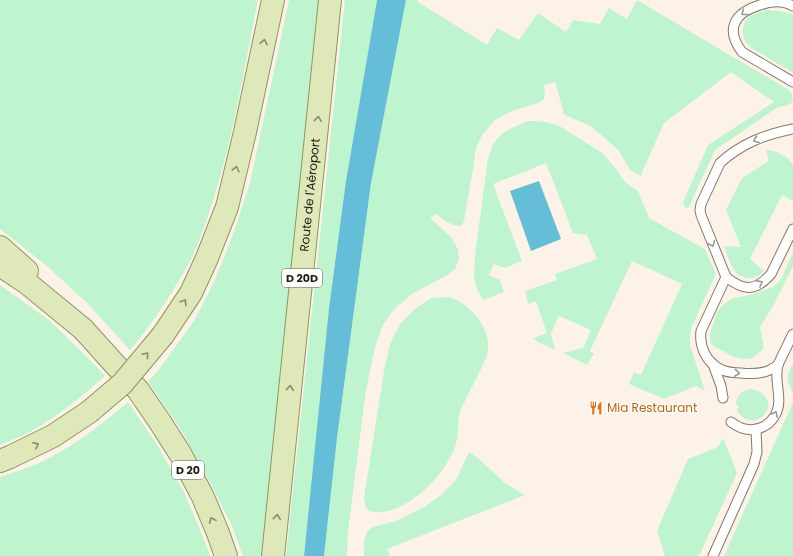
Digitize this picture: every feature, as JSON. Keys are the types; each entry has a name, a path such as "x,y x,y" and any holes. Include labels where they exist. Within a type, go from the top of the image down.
{"main road":[{"path":"0,461 53,436 88,412 122,384 163,335 191,293 207,258 226,207 245,132 273,0"},
{"name":"Route de l'Aéroport","path":"273,556 330,0"},
{"path":"0,247 29,272 83,329"},
{"name":"D 20","path":"0,265 27,283 83,329 138,390 181,455 203,497 226,556"}],"lane":[{"path":"793,6 777,1 750,8 740,14 733,28 734,37 742,52 793,82"},
{"path":"793,129 774,133 755,140 725,158 720,163 700,210 726,277 742,287 760,285 772,274 793,229"},
{"path":"723,398 721,386 712,363 703,350 700,337 726,277"},
{"path":"731,422 738,427 747,430 756,430 764,427 771,421 779,404 777,379 778,365 793,334"},
{"path":"712,363 731,372 748,374 759,373 778,365"},
{"path":"713,556 754,464 757,452 756,430"}],"green space":[{"path":"0,0 258,0 225,159 194,254 152,322 130,350 87,303 47,266 0,229"},
{"path":"289,0 320,0 261,556 243,556 232,526 210,482 180,428 148,382 194,321 214,282 234,232 250,183"},
{"path":"345,0 377,0 346,181 329,308 304,556 286,556"},
{"path":"406,0 418,0 418,2 487,45 497,28 519,40 538,13 566,32 573,20 600,24 609,8 627,19 637,0 789,90 793,101 788,105 778,107 715,150 689,207 687,208 684,206 683,202 708,145 774,102 731,72 664,123 641,176 630,170 619,151 590,126 563,114 555,82 543,85 545,91 544,99 538,103 514,110 495,120 482,135 476,148 464,221 462,225 459,226 452,224 436,214 430,218 451,237 458,249 459,259 455,269 412,294 394,309 383,325 375,347 366,390 348,531 347,556 324,556 337,438 371,183"},
{"path":"767,10 793,14 793,73 750,47 744,39 743,29 746,20 752,15"},
{"path":"528,121 555,124 602,153 625,182 638,191 649,218 705,249 716,274 692,326 690,345 705,391 696,386 664,399 629,384 634,372 641,375 682,284 632,261 590,351 594,354 587,365 563,353 583,348 591,330 559,316 551,333 555,350 536,341 534,338 547,333 536,301 528,304 525,291 557,280 555,274 597,259 587,235 573,233 546,163 493,184 522,261 505,268 494,264 489,275 500,280 504,292 483,300 476,287 474,275 475,255 488,158 493,145 501,135"},
{"path":"766,150 781,154 793,165 793,201 782,195 750,259 764,271 759,275 750,278 739,275 736,272 732,267 724,246 741,247 726,210 742,178 769,161"},
{"path":"793,253 793,266 774,304 760,327 764,346 762,350 753,358 744,359 734,357 711,344 710,334 717,312 724,304 733,298 750,295 773,287 780,281"},
{"path":"0,285 49,320 105,376 48,421 28,433 0,445"},
{"path":"449,297 465,305 475,315 484,327 488,340 487,355 460,411 455,447 444,468 430,485 421,493 392,510 374,512 368,510 364,498 384,371 390,344 401,323 416,308 432,298"},
{"path":"793,364 793,394 789,386 788,375"},
{"path":"751,389 764,395 768,403 767,412 756,420 748,420 741,416 737,410 739,406 736,404 740,394 745,390"},
{"path":"128,402 156,443 184,492 210,556 0,556 0,477 36,464 64,450 97,427"},
{"path":"793,402 793,556 724,556"},
{"path":"723,438 737,473 700,554 697,556 665,556 657,531 688,459 718,447"},
{"path":"469,452 479,459 505,483 525,495 387,549 390,556 364,556 364,541 367,532 372,527 396,521 424,507 440,496 456,480"}],"water":[{"path":"377,0 406,0 371,183 337,438 324,556 304,556 329,308 346,181"},
{"path":"539,181 561,239 531,251 510,191"}],"place":[{"name":"Mia Restaurant","path":"596,408"}]}
